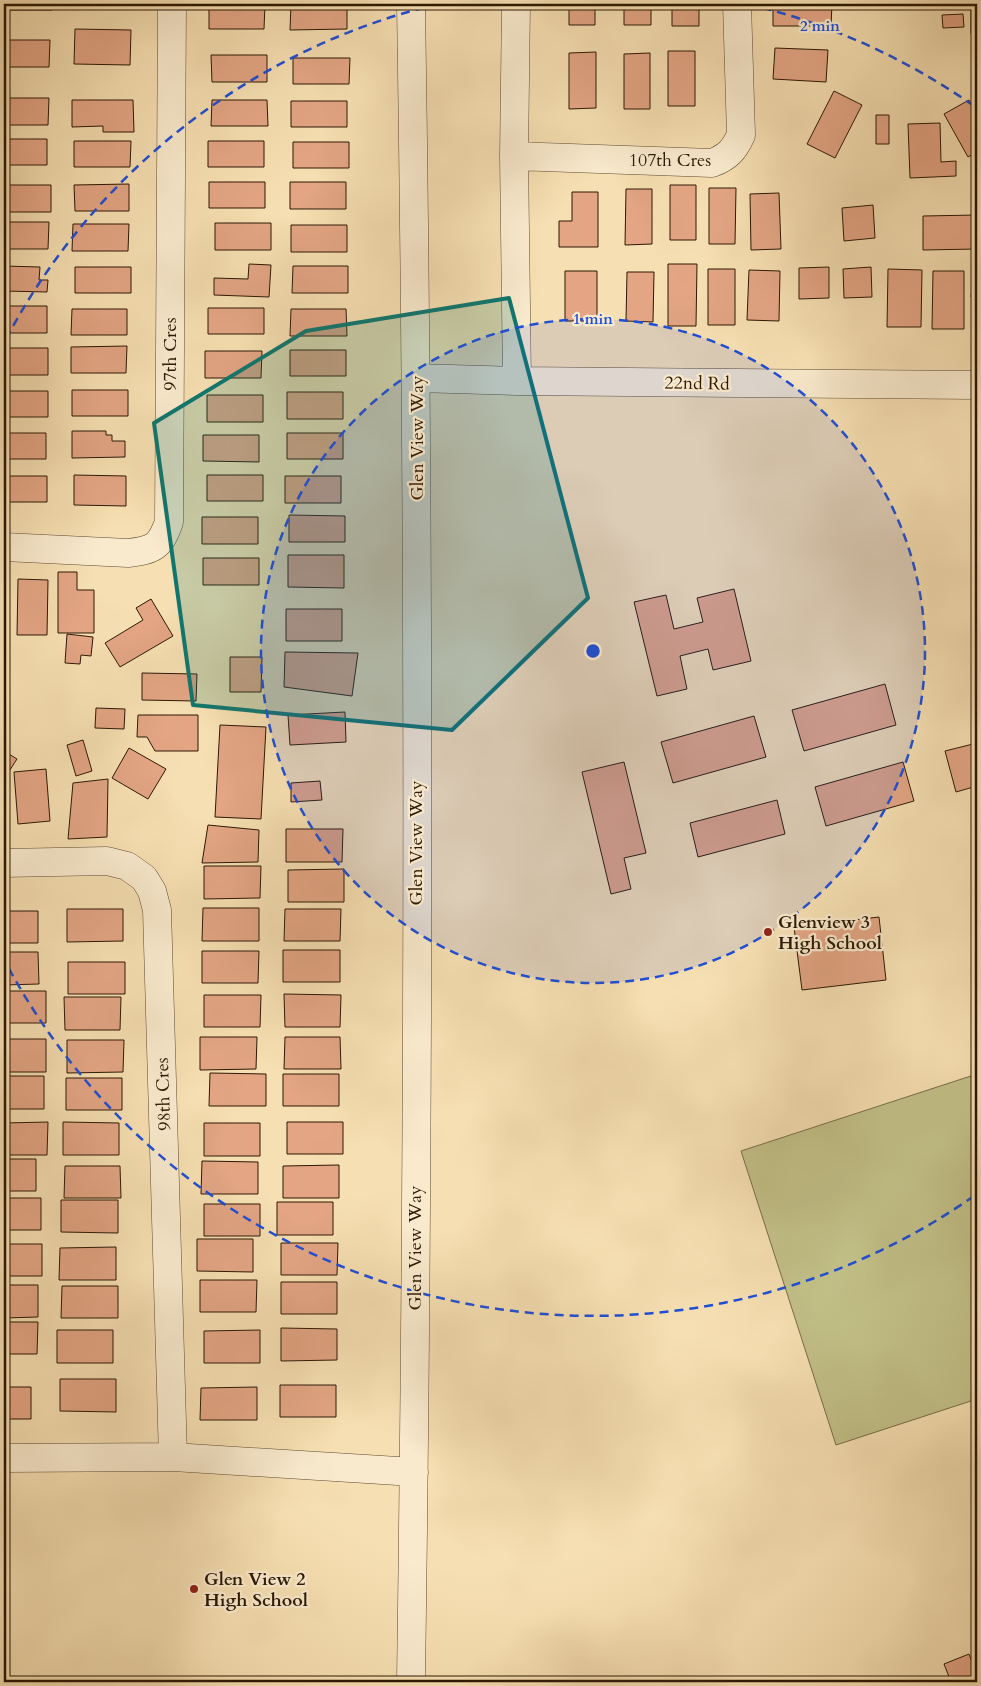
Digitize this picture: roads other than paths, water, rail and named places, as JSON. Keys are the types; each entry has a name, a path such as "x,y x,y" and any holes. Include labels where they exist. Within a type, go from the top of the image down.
{"street":[{"name":"97th Cres","path":"4,547 128,553 145,551 157,546 164,537 169,522 172,4"},
{"name":"Glen View Way","path":"411,4 417,378 414,1472 411,1682"},
{"path":"516,4 514,156 517,381"},
{"name":"107th Cres","path":"514,156 712,163 734,151 741,136 737,4"},
{"name":"22nd Rd","path":"417,378 517,381 977,385"},
{"name":"98th Cres","path":"4,863 106,861 127,866 144,878 152,891 157,910 173,1458"},
{"path":"4,1458 173,1458 414,1472"}],"place":[{"name":"Glenview 3 High School","path":"768,932"},
{"name":"Glen View 2 High School","path":"194,1589"}]}
